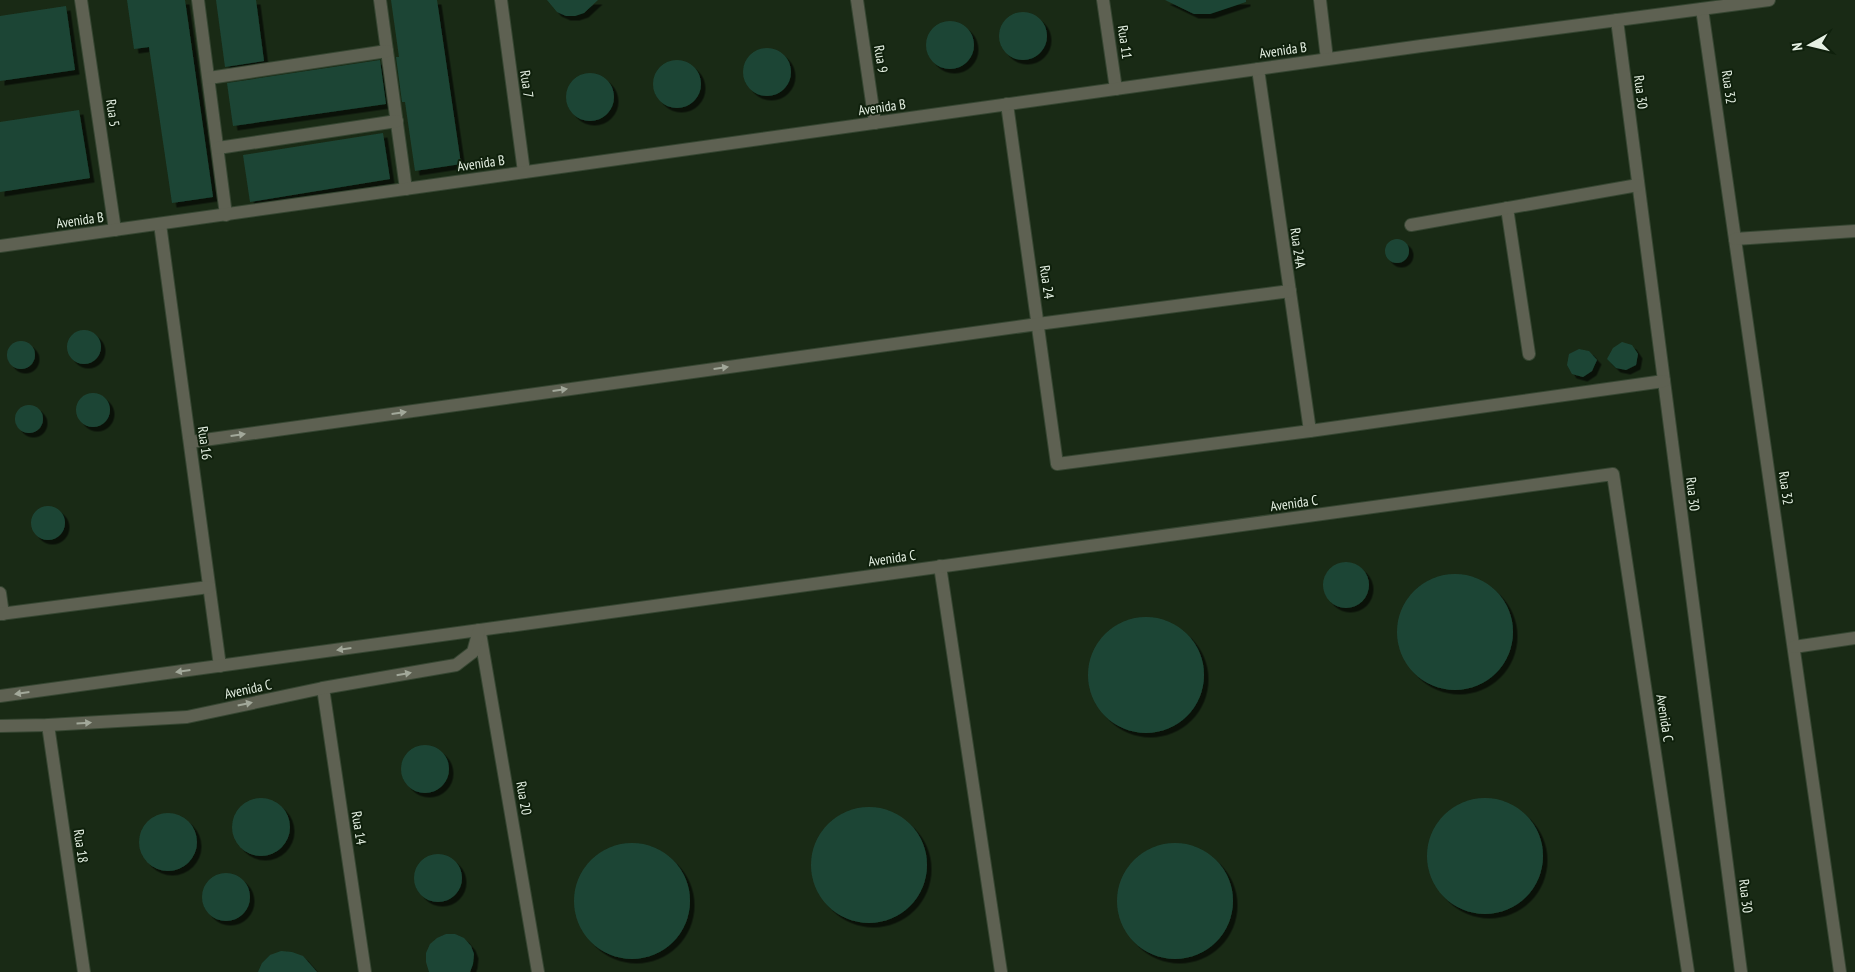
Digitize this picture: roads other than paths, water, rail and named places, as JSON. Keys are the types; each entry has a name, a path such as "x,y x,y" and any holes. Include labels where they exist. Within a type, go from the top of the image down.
{"lane":[{"name":"Rua 5","path":"81,0 115,230"},
{"path":"198,0 226,214"},
{"path":"380,0 406,189"},
{"name":"Rua 7","path":"501,0 524,172"},
{"name":"Rua 9","path":"857,0 875,123"},
{"name":"Rua 11","path":"1103,0 1116,89"},
{"path":"1320,0 1327,59"},
{"name":"Avenida B","path":"0,246 1327,59 1702,9 1732,2 1769,0"},
{"name":"Rua 32","path":"1702,9 1840,972"},
{"name":"Rua 30","path":"1617,20 1741,972"},
{"path":"209,78 387,51"},
{"name":"Rua 24A","path":"1258,69 1310,431"},
{"name":"Rua 24","path":"1007,104 1057,464 1310,431"},
{"path":"218,148 397,121"},
{"path":"1411,225 1638,185"},
{"path":"1507,208 1529,354"},
{"name":"Rua 16","path":"160,224 220,666"},
{"path":"1735,239 1855,231"},
{"path":"190,442 1038,324 1290,292"},
{"path":"1310,431 1664,381"},
{"name":"Avenida C","path":"0,696 1613,474 1687,972"},
{"path":"940,566 1001,972"},
{"path":"0,593 2,614 210,587"},
{"name":"Avenida C","path":"0,726 48,725 187,716 323,688 456,666 473,652 479,630"},
{"name":"Rua 20","path":"479,630 538,972"},
{"path":"1794,647 1855,638"},
{"name":"Rua 14","path":"323,688 365,972"},
{"name":"Rua 18","path":"48,725 84,972"}]}
